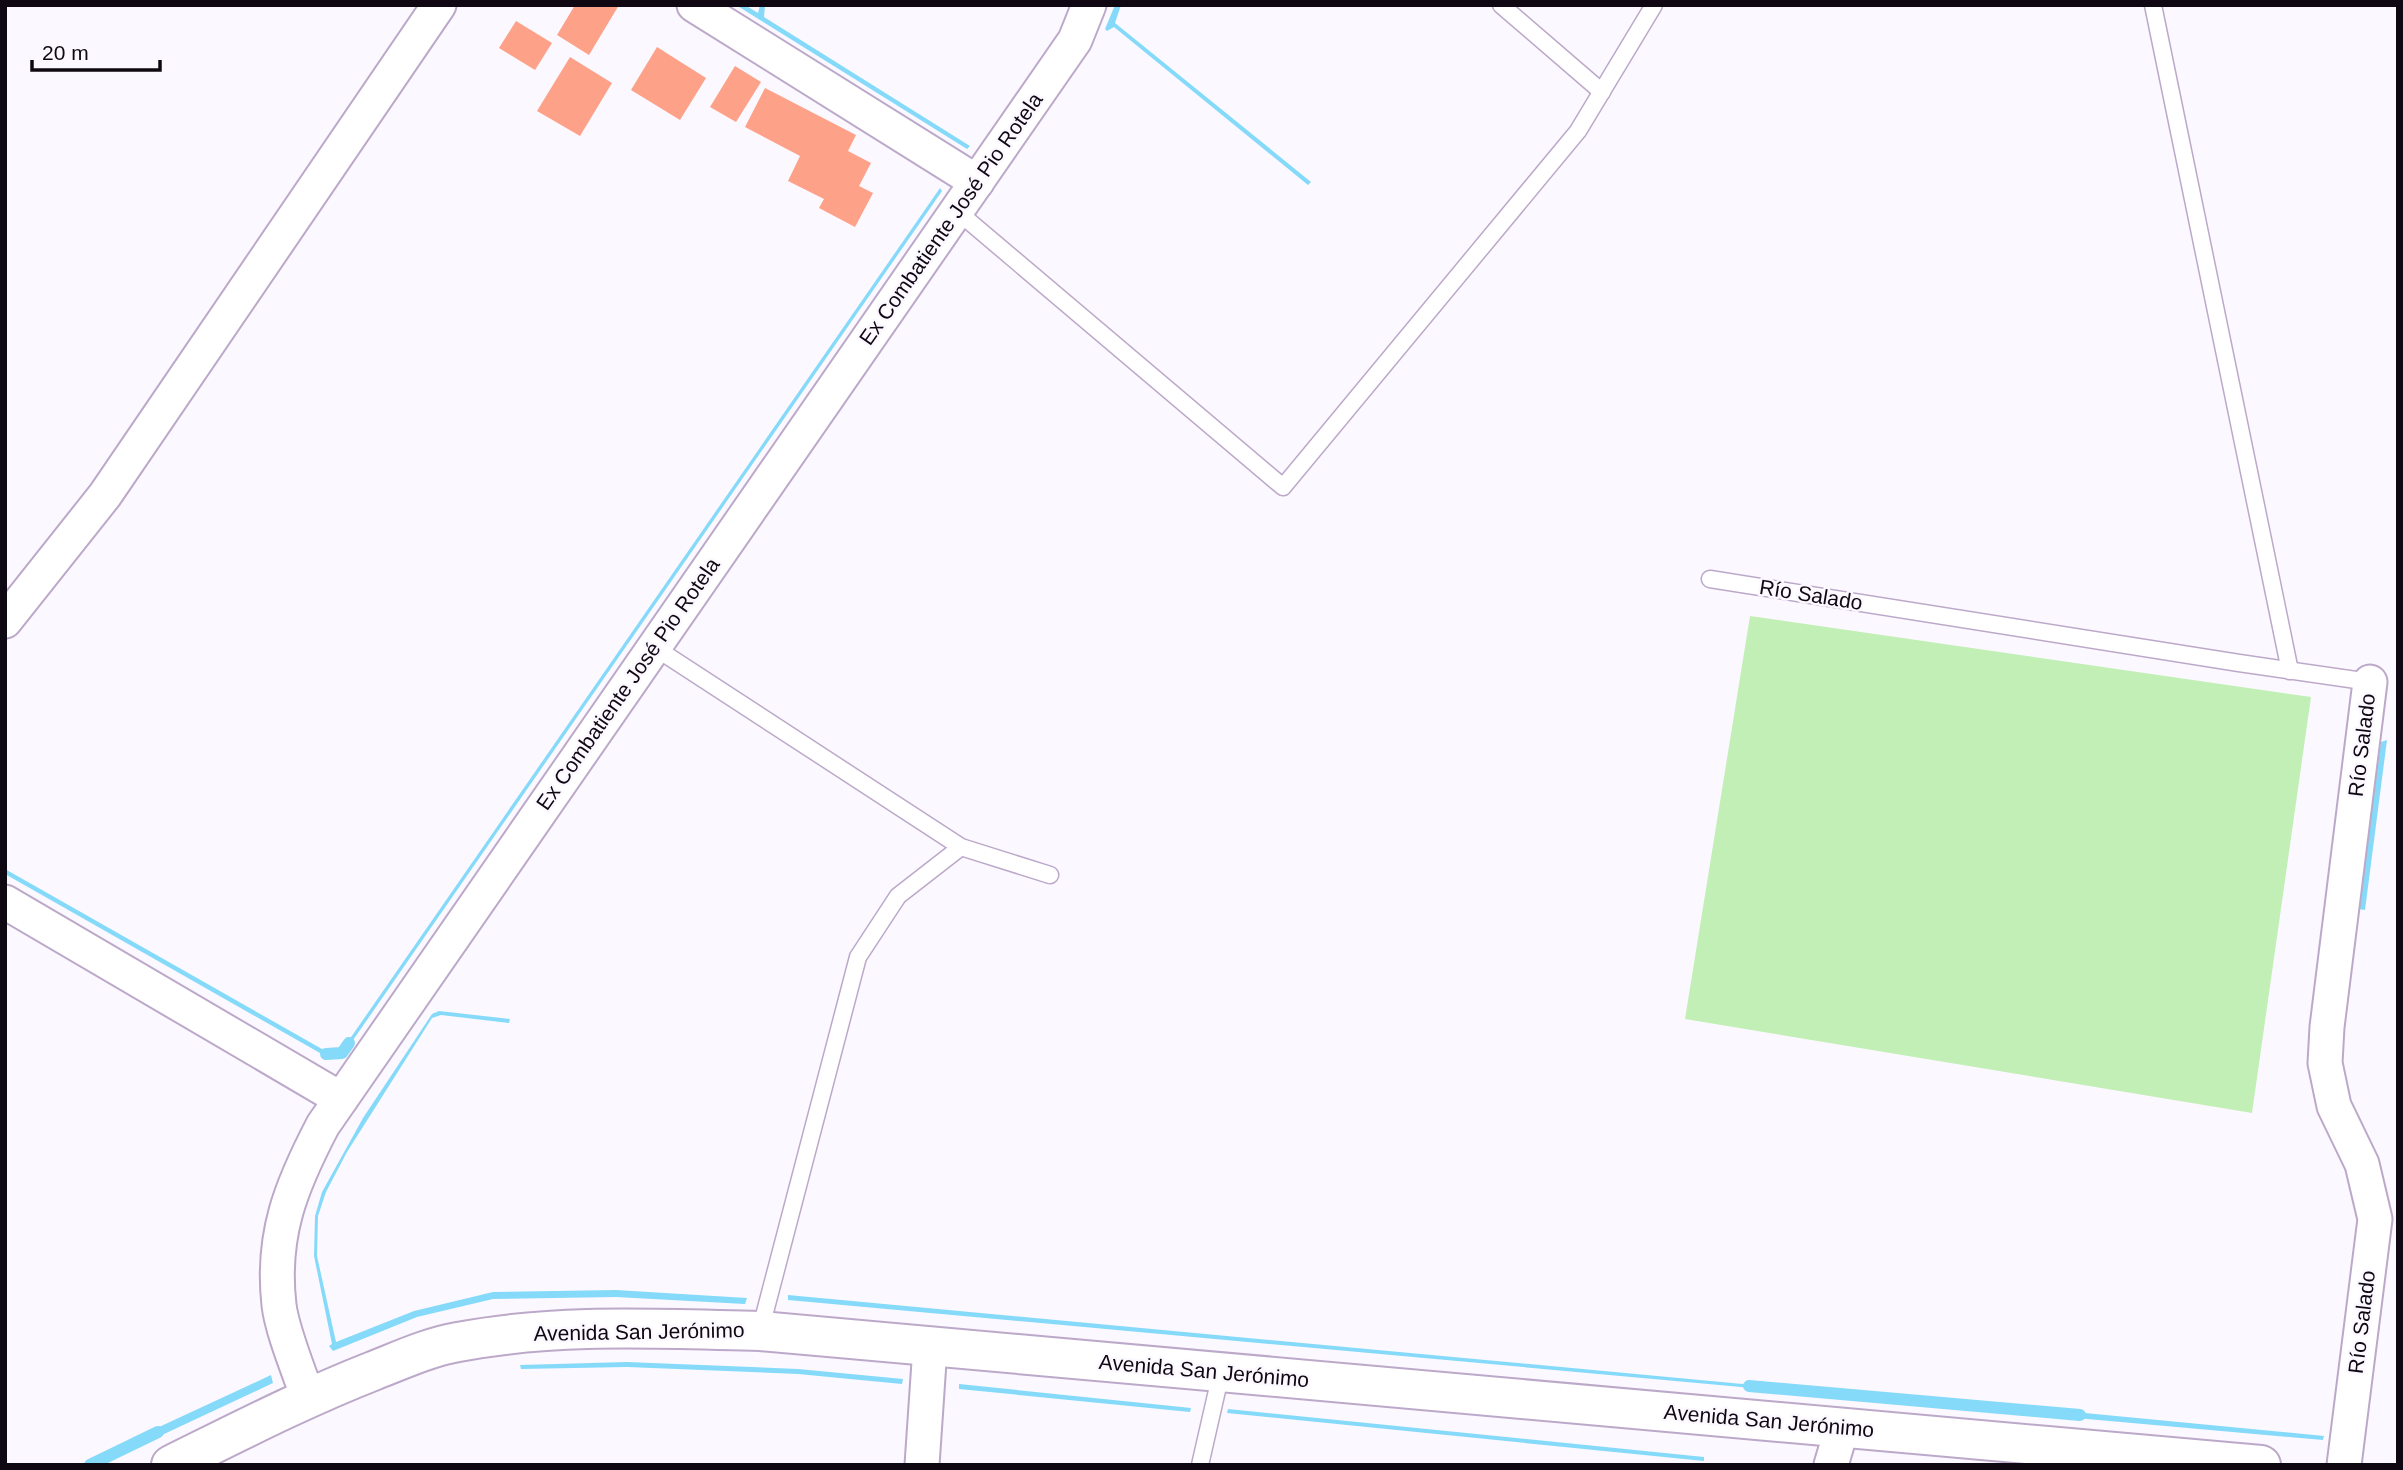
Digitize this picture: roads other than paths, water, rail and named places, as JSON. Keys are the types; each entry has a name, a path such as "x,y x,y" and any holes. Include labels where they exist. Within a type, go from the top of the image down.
{"street":[{"path":"5,621 105,495 439,5"},
{"path":"694,5 977,182"},
{"name":"Ex Combatiente José Pio Rotela","path":"308,1398 279,1307 276,1253 287,1206 303,1162 323,1125 1075,40 1089,5"},
{"name":"Río Salado","path":"2344,1465 2375,1219 2362,1164 2334,1106 2325,1063 2326,1027 2370,682"},
{"path":"5,902 341,1099"},
{"name":"Avenida San Jerónimo","path":"172,1465 308,1398 410,1356 456,1342 538,1331 627,1328 760,1331 2260,1465"},
{"path":"922,1465 930,1347"},
{"path":"1831,1465 1842,1428"}],"lane":[{"path":"1500,5 1602,92"},
{"path":"957,211 1283,487 1578,131 1654,5"},
{"path":"2153,5 2290,671"},
{"name":"Río Salado","path":"1710,579 2370,682"},
{"path":"654,647 961,847 1050,874"},
{"path":"760,1331 858,957 898,896 961,847"},
{"path":"1200,1465 1221,1373"}],"water":[{"path":"736,5 745,5 758,13 760,5 765,5 764,17 970,146 967,149"},
{"path":"1115,5 1121,5 1115,23 1311,182 1308,185 1114,27 1107,31 1105,29"},
{"path":"940,188 942,191 342,1056 340,1053"},
{"path":"2387,740 2365,910 2359,909 2381,742"},
{"path":"5,869 329,1053 327,1057 5,874"},
{"path":"439,1011 510,1019 509,1023 441,1015 432,1018 347,1152 326,1192 318,1216 317,1256 336,1342 414,1311 493,1292 616,1290 747,1298 745,1304 616,1297 493,1299 417,1317 333,1351 329,1346 332,1344 314,1256 315,1216 322,1192 363,1118 432,1014"},
{"path":"788,1295 1764,1386 1763,1389 788,1300"},
{"path":"627,1362 798,1369 903,1379 902,1384 798,1374 627,1367 521,1369 520,1365"},
{"path":"271,1375 273,1383 147,1442 144,1434"},
{"path":"959,1384 1191,1408 1190,1412 959,1389"},
{"path":"1228,1409 1704,1457 1704,1461 1227,1413"},
{"path":"2064,1411 2324,1436 2323,1440 2065,1417"}],"waterway":[{"path":"326,1054 342,1053 349,1043"},
{"path":"1749,1386 2080,1415"},
{"path":"90,1465 158,1432"}]}
